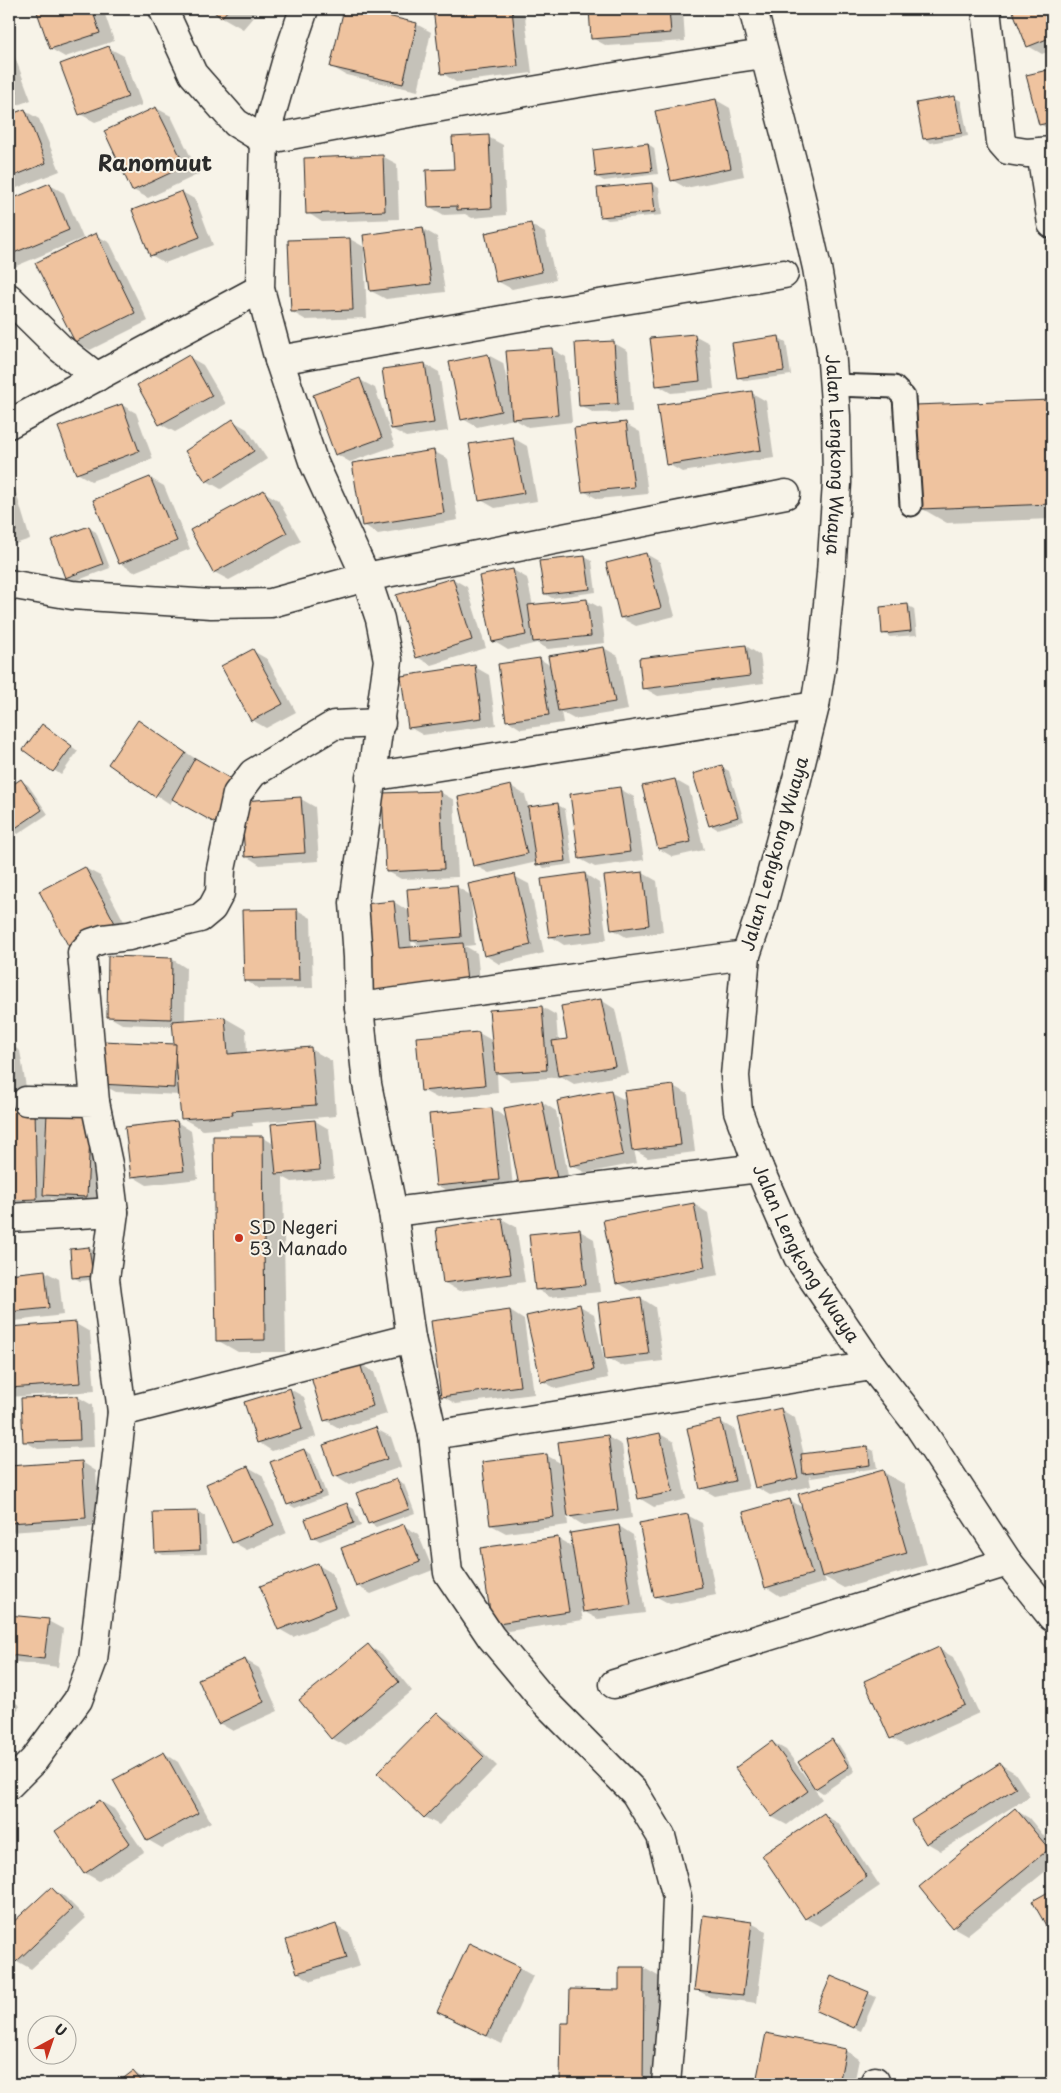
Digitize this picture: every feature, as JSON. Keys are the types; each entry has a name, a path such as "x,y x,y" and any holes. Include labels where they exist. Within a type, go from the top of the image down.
{"street":[{"path":"163,9 193,74 236,123 264,140 495,96 764,54"},
{"path":"304,9 287,59 264,140 260,289 278,360 314,461 366,577 380,619 388,660 381,722 370,777 354,903 359,1007 367,1084 393,1212 411,1338 433,1435 448,1573 491,1638 546,1704 635,1793 661,1836 677,1896 673,2001 666,2084"},
{"name":"Jalan Lengkong Wuaya","path":"753,9 797,180 817,268 831,349 837,483 832,564 823,656 815,706 762,908 746,956 735,1076 738,1111 759,1168 798,1257 872,1366 918,1425 1008,1562 1052,1617"},
{"path":"986,9 1001,142 1008,150 1027,153 1047,152 1052,224"},
{"path":"278,360 513,318 784,274"},
{"path":"9,424 260,289"},
{"path":"9,298 60,348 97,377"},
{"path":"9,584 72,594 210,604 271,602 366,577 786,494"},
{"path":"370,777 815,706"},
{"path":"9,1785 34,1760 78,1700 94,1660 122,1412 105,1279 114,1212 108,1164 95,1102 82,953 92,943 103,939 129,936 200,918 212,908 220,892 221,868 233,808 237,794 253,773 334,726 381,722"},
{"path":"359,1007 746,956"},
{"path":"26,1101 95,1102"},
{"path":"393,1212 759,1168"},
{"path":"9,1218 114,1212"},
{"path":"122,1412 411,1338"},
{"path":"433,1435 872,1366"},
{"path":"614,1684 1008,1562"}],"lane":[{"path":"834,385 894,387 904,397 911,505"}],"building":[{"path":"36,9 92,9 100,33 50,49"},
{"path":"211,9 229,9 221,18"},
{"path":"344,9 358,9 417,23 403,84 330,67"},
{"path":"433,9 512,9 518,66 441,74"},
{"path":"589,9 669,9 671,33 591,39"},
{"path":"1012,9 1052,9 1052,37 1027,47"},
{"path":"109,46 128,97 79,115 60,64"},
{"path":"1052,69 1052,122 1039,125 1026,75"},
{"path":"9,70 17,92 9,95"},
{"path":"955,96 962,133 923,139 916,103"},
{"path":"716,99 731,168 671,181 655,111"},
{"path":"156,107 185,166 132,191 104,131"},
{"path":"25,109 46,163 9,178 9,115"},
{"path":"489,135 492,208 457,210 457,206 428,207 426,170 454,169 452,137"},
{"path":"648,143 652,171 596,177 593,150"},
{"path":"383,155 385,211 306,214 304,158"},
{"path":"50,183 69,230 9,255 9,200"},
{"path":"652,183 655,212 600,217 597,188"},
{"path":"182,191 200,237 150,256 132,210"},
{"path":"531,223 542,272 496,282 485,233"},
{"path":"423,227 431,284 370,291 363,235"},
{"path":"96,233 135,313 75,342 35,263"},
{"path":"350,238 353,310 291,312 288,240"},
{"path":"695,334 700,381 656,386 650,338"},
{"path":"779,336 784,371 737,378 732,343"},
{"path":"614,341 618,404 579,406 575,343"},
{"path":"552,348 558,415 512,419 506,351"},
{"path":"488,354 501,411 461,420 449,362"},
{"path":"189,355 212,396 159,425 137,385"},
{"path":"425,363 434,423 391,429 382,369"},
{"path":"360,378 382,438 335,455 313,395"},
{"path":"752,391 761,450 666,465 657,405"},
{"path":"1052,400 1052,504 920,509 915,405"},
{"path":"122,404 139,451 76,474 58,427"},
{"path":"233,419 254,451 206,482 185,451"},
{"path":"626,422 634,487 582,492 574,428"},
{"path":"513,437 524,493 479,501 469,444"},
{"path":"434,450 444,513 362,526 352,463"},
{"path":"150,477 177,541 119,564 93,500"},
{"path":"264,490 287,533 213,573 190,530"},
{"path":"9,506 16,531 9,534"},
{"path":"89,526 103,564 65,578 51,540"},
{"path":"646,553 661,608 620,618 606,563"},
{"path":"585,556 590,589 544,594 539,561"},
{"path":"513,569 526,635 492,642 479,576"},
{"path":"453,578 472,640 416,658 396,595"},
{"path":"587,599 591,636 533,642 528,605"},
{"path":"908,604 911,631 882,634 880,607"},
{"path":"746,645 750,676 642,689 639,658"},
{"path":"604,647 615,702 558,711 548,656"},
{"path":"253,649 283,704 251,721 221,666"},
{"path":"540,658 549,715 506,721 498,664"},
{"path":"475,665 482,718 408,728 401,676"},
{"path":"138,720 186,753 155,797 108,764"},
{"path":"42,724 72,746 53,772 23,750"},
{"path":"195,758 238,783 215,823 172,799"},
{"path":"722,765 738,817 709,826 693,774"},
{"path":"21,779 42,810 11,831 9,828 9,787"},
{"path":"675,779 691,842 658,849 642,786"},
{"path":"511,785 527,854 473,866 458,797"},
{"path":"620,787 630,852 579,859 570,794"},
{"path":"440,791 444,869 386,872 382,793"},
{"path":"301,797 305,853 245,857 241,801"},
{"path":"558,803 566,861 536,865 528,807"},
{"path":"85,867 116,925 70,949 39,891"},
{"path":"643,872 649,925 611,930 604,876"},
{"path":"585,873 593,932 549,937 541,879"},
{"path":"515,874 531,945 484,956 468,884"},
{"path":"457,885 461,937 411,941 407,889"},
{"path":"394,901 399,948 463,943 467,982 372,995 364,904"},
{"path":"297,909 299,981 244,981 242,910"},
{"path":"108,956 172,958 171,1019 107,1017"},
{"path":"601,999 615,1066 558,1076 552,1041 567,1039 561,1006"},
{"path":"542,1006 547,1070 495,1073 489,1010"},
{"path":"225,1017 228,1054 311,1047 316,1105 232,1111 233,1115 181,1119 172,1021"},
{"path":"479,1032 485,1085 421,1091 416,1037"},
{"path":"101,1041 176,1044 174,1088 100,1084"},
{"path":"9,1057 14,1091 9,1092"},
{"path":"674,1085 681,1145 632,1151 624,1091"},
{"path":"611,1090 623,1155 570,1166 557,1101"},
{"path":"542,1101 557,1179 519,1186 504,1108"},
{"path":"492,1108 499,1180 436,1186 429,1114"},
{"path":"9,1109 35,1109 37,1199 9,1200"},
{"path":"47,1113 91,1115 87,1197 43,1195"},
{"path":"315,1120 320,1170 276,1174 271,1124"},
{"path":"177,1121 184,1171 131,1177 125,1127"},
{"name":"SD Negeri 53 Manado","path":"213,1136 263,1136 265,1340 216,1341"},
{"path":"694,1203 705,1267 616,1284 603,1220"},
{"path":"502,1218 511,1274 443,1283 436,1228"},
{"path":"580,1229 586,1285 535,1290 529,1234"},
{"path":"89,1247 93,1276 72,1278 70,1249"},
{"path":"45,1270 49,1308 9,1312 9,1274"},
{"path":"641,1297 649,1354 605,1359 598,1303"},
{"path":"580,1304 594,1370 541,1382 526,1316"},
{"path":"510,1310 520,1386 441,1397 431,1321"},
{"path":"76,1322 81,1383 9,1388 9,1327"},
{"path":"360,1363 373,1406 324,1421 311,1377"},
{"path":"290,1388 302,1429 257,1443 244,1402"},
{"path":"78,1396 80,1440 23,1442 21,1398"},
{"path":"781,1408 798,1478 755,1488 738,1418"},
{"path":"721,1420 735,1481 700,1489 687,1428"},
{"path":"376,1427 387,1459 334,1477 323,1445"},
{"path":"660,1433 673,1492 638,1499 626,1440"},
{"path":"608,1435 618,1510 568,1517 558,1442"},
{"path":"868,1446 870,1465 803,1474 801,1454"},
{"path":"304,1449 321,1493 287,1505 270,1462"},
{"path":"547,1454 554,1517 490,1525 482,1462"},
{"path":"82,1461 86,1518 9,1523 9,1466"},
{"path":"248,1466 274,1525 232,1543 206,1484"},
{"path":"883,1470 907,1553 822,1577 798,1494"},
{"path":"397,1479 409,1509 368,1524 356,1493"},
{"path":"790,1499 812,1574 765,1588 743,1512"},
{"path":"347,1503 354,1523 312,1538 305,1519"},
{"path":"198,1511 200,1550 155,1552 153,1512"},
{"path":"688,1514 702,1587 654,1597 639,1523"},
{"path":"404,1524 420,1562 356,1587 341,1548"},
{"path":"619,1525 631,1605 583,1612 570,1533"},
{"path":"558,1537 569,1612 492,1624 480,1548"},
{"path":"318,1563 335,1607 278,1630 260,1586"},
{"path":"9,1615 49,1619 44,1659 9,1655"},
{"path":"368,1644 399,1682 331,1739 299,1700"},
{"path":"939,1647 965,1705 890,1739 864,1681"},
{"path":"245,1659 264,1702 218,1724 198,1679"},
{"path":"437,1712 484,1757 424,1818 377,1773"},
{"path":"832,1739 849,1767 815,1789 798,1762"},
{"path":"772,1741 808,1791 772,1817 735,1768"},
{"path":"164,1752 198,1813 147,1841 113,1780"},
{"path":"1000,1763 1016,1788 926,1844 911,1820"},
{"path":"100,1800 130,1843 84,1874 55,1831"},
{"path":"1015,1808 1049,1849 952,1928 919,1887"},
{"path":"824,1813 867,1877 805,1919 762,1855"},
{"path":"51,1887 72,1909 16,1962 9,1954 9,1926"},
{"path":"1052,1890 1052,1936 1032,1901"},
{"path":"703,1915 752,1922 743,1995 694,1990"},
{"path":"336,1924 347,1958 297,1973 286,1940"},
{"path":"469,1943 520,1967 487,2036 437,2012"},
{"path":"619,1967 644,1967 643,2084 560,2084 561,2023 569,2023 570,1989 619,1990"},
{"path":"831,1976 869,1992 854,2028 816,2011"},
{"path":"766,2033 846,2049 839,2084 767,2084 756,2082"},
{"path":"133,2071 144,2084 116,2084"}],"place":[{"name":"SD Negeri 53 Manado","path":"239,1238"}],"district":[{"name":"Ranomuut","path":"155,163"}]}
